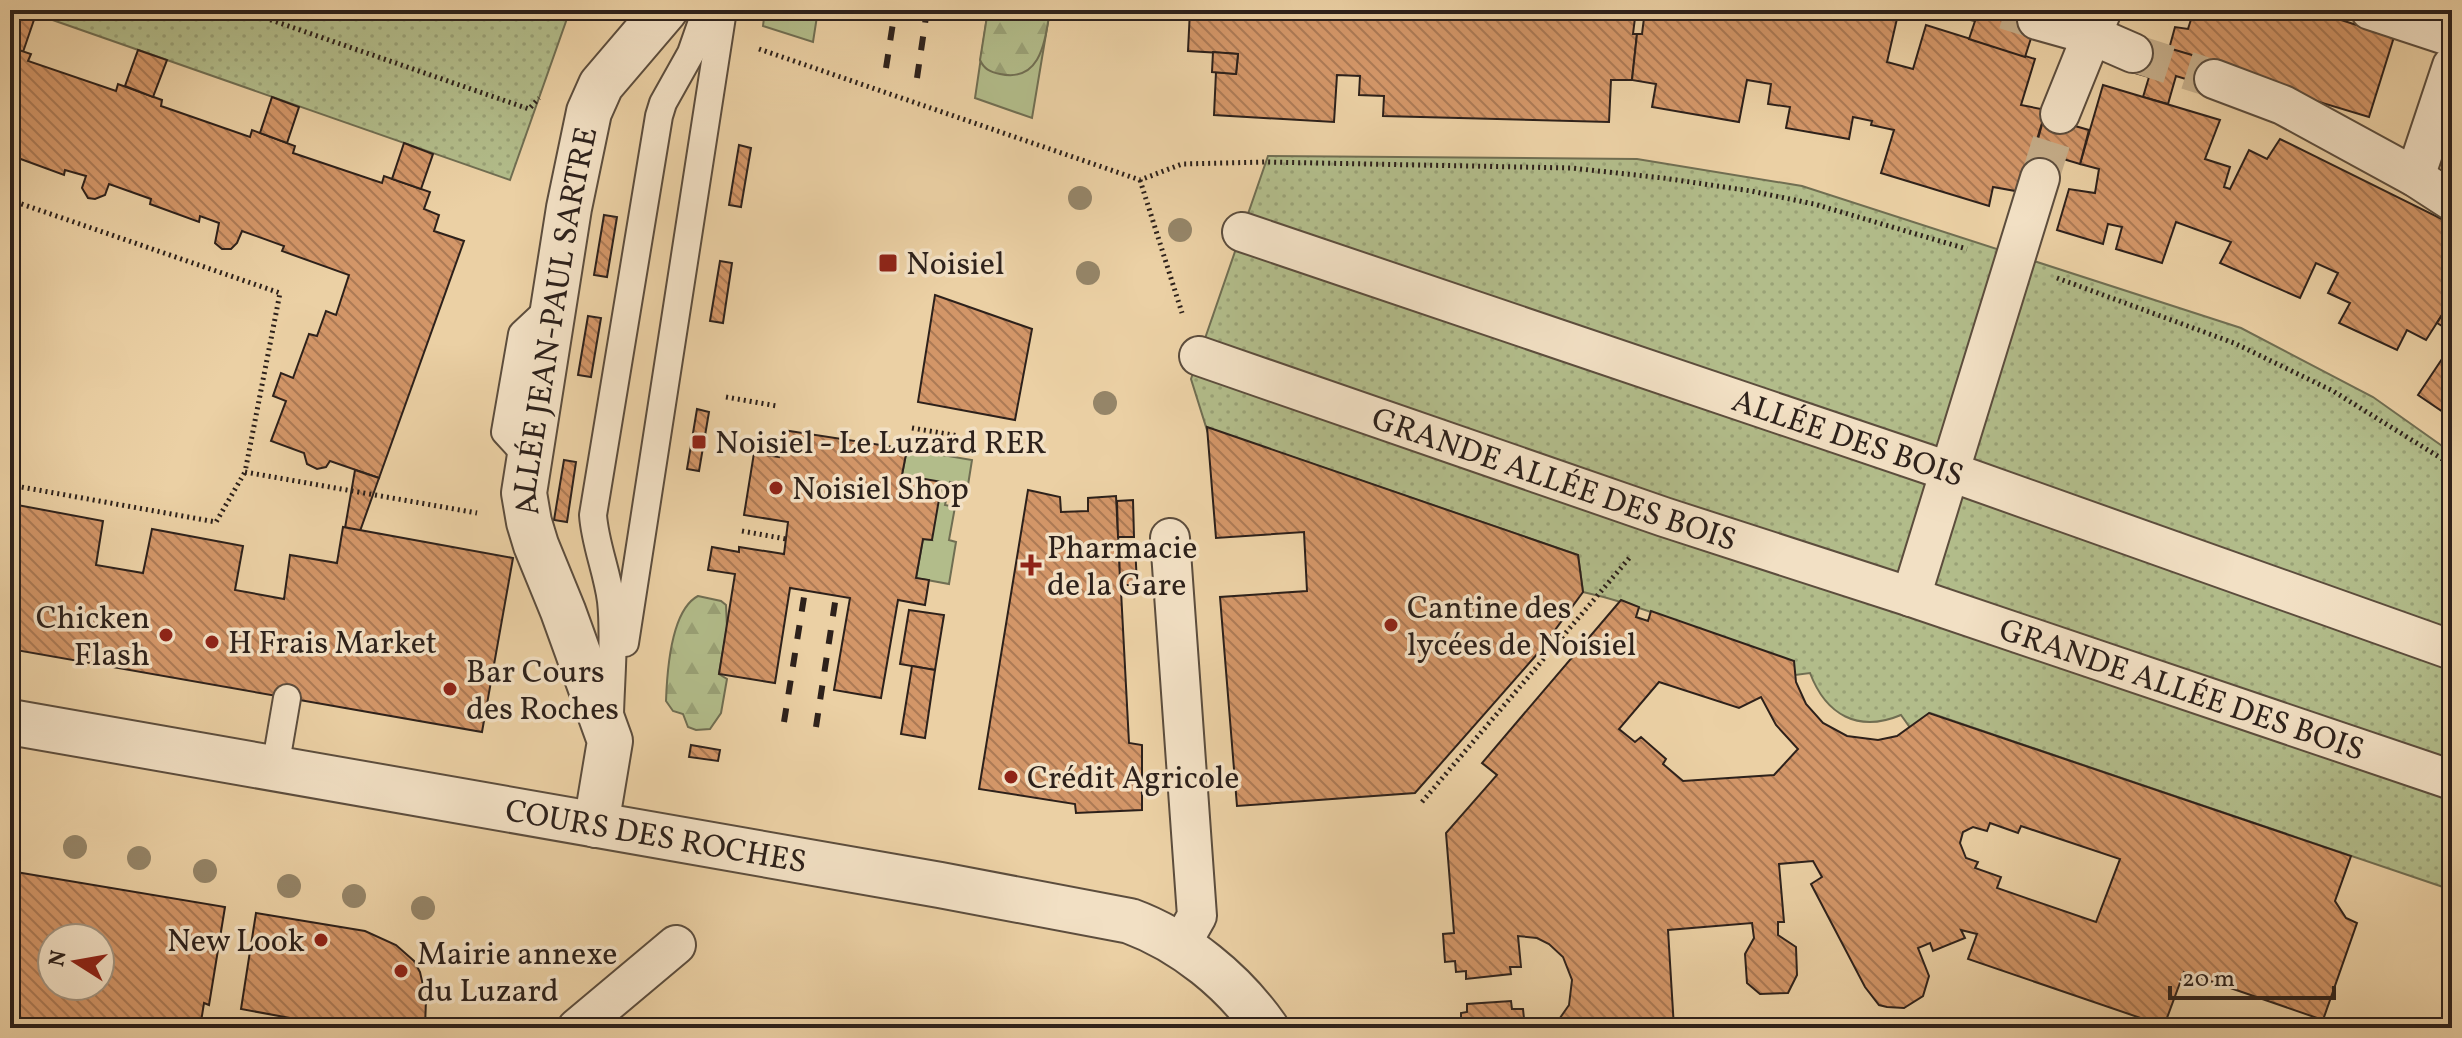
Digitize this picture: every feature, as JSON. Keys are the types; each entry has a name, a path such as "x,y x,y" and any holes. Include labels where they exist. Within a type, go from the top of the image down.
{"street":[{"name":"ALLÉE JEAN-PAUL SARTRE","path":"596,825 610,741 529,522 524,493 553,305 589,112 601,85 665,10"},
{"path":"2370,10 2452,37"},
{"path":"2037,20 2098,23 2133,53"},
{"path":"2060,114 2098,23"},
{"path":"2415,177 2452,66"},
{"path":"2214,79 2283,105 2415,177 2452,201"},
{"path":"1911,597 2040,178"},
{"name":"ALLÉE DES BOIS","path":"1242,232 1951,472 2452,650"},
{"name":"GRANDE ALLÉE DES BOIS","path":"1199,356 1664,517 2452,780"},
{"path":"1170,538 1197,916 1180,946"},
{"name":"COURS DES ROCHES","path":"10,722 1130,921 1152,929 1198,958 1240,995 1266,1028"},
{"path":"577,1028 676,945"}],"lane":[{"path":"610,741 612,606 608,578 594,533 593,515 659,116 691,53 706,10"},
{"name":"ALLÉE JEAN-PAUL SARTRE","path":"610,741 721,22"},
{"path":"275,768 287,698"}],"path":[{"path":"242,10 529,109"},
{"path":"721,22 1140,180 1182,164 1266,162 1571,168 1663,178 1814,204 2091,289 2234,343 2333,391 2452,465"},
{"path":"10,200 280,293 245,472 216,522 10,485"},
{"path":"726,397 777,406"},
{"path":"912,428 959,436"},
{"path":"245,472 529,522"},
{"path":"1422,802 1664,517"},
{"path":"742,531 786,539"}],"green space":[{"path":"24,10 570,10 510,180"},
{"path":"765,10 818,10 813,42 763,26"},
{"path":"988,10 1050,10 1032,118 975,98"},
{"path":"988,10 1050,10 1039,56 1025,72 1000,74 988,70 980,60"},
{"path":"1268,156 1637,159 1802,186 2241,328 2373,397 2452,453 2452,890 1930,713 1911,729 1901,715 1871,722 1858,721 1834,709 1825,700 1810,673 1795,675 1664,617 1583,592 1578,555 1207,430 1191,379"},
{"path":"907,449 972,460 968,485 950,482 945,505 955,507 949,540 956,542 949,584 916,578 923,539 932,540 902,475"},
{"path":"698,596 726,605 727,627 719,674 727,679 721,713 710,729 696,730 688,727 683,714 673,711 666,701 669,659 676,628 689,603"}],"building":[{"path":"10,10 36,14 23,52 10,47"},
{"path":"1190,10 1428,10 1428,14 1488,16 1488,10 1610,10 1610,17 1635,18 1633,34 1637,34 1632,80 1611,80 1609,122 1383,116 1384,96 1359,95 1360,76 1337,75 1334,122 1214,115 1216,72 1236,74 1238,54 1188,51"},
{"path":"1645,10 1899,10 1887,62 1913,69 1926,25 2035,59 2021,105 2046,110 2021,192 1993,187 1989,206 1881,173 1894,130 1853,117 1849,139 1786,128 1790,107 1768,104 1771,84 1747,80 1739,122 1652,107 1656,84 1632,80 1637,34 1642,34"},
{"path":"1950,10 2040,10 2025,57 1969,39 1975,21 1948,15"},
{"path":"2194,10 2310,10 2394,37 2369,117 2216,71 2219,63 2169,49 2175,27 2188,29"},
{"path":"2138,39 2219,63 2212,87 2176,76 2168,104 2143,97 2149,77 2128,71"},
{"path":"10,47 31,54 28,61 116,91 118,84 162,100 161,106 250,137 252,130 295,146 293,153 382,183 384,176 430,192 424,209 439,215 434,231 464,241 379,478 330,461 326,467 317,469 307,464 304,453 271,441 286,401 273,396 281,373 293,378 309,334 317,336 326,311 336,315 349,275 282,251 284,246 242,231 231,249 222,249 215,243 219,223 200,216 199,222 150,204 151,199 109,184 105,195 88,198 82,188 86,176 65,170 64,175 18,158 19,152 10,149"},
{"path":"138,50 167,60 153,97 125,86"},
{"path":"1213,52 1238,54 1236,74 1212,72"},
{"path":"2103,85 2220,120 2205,159 2230,167 2224,187 2230,189 2249,150 2267,159 2280,139 2452,224 2452,299 2426,340 2407,330 2397,350 2339,323 2350,303 2328,293 2338,273 2316,263 2300,298 2220,263 2231,242 2176,222 2162,263 2116,249 2122,227 2108,224 2103,244 2057,230 2069,189 2095,193 2099,169 2080,164"},
{"path":"272,97 299,107 287,143 260,133"},
{"path":"2046,110 2068,124 2089,130 2080,164 2053,156 2047,180 2028,175"},
{"path":"404,143 433,154 421,189 392,179"},
{"path":"739,145 751,148 741,207 729,205"},
{"path":"604,215 617,217 607,277 594,275"},
{"path":"720,261 732,263 723,323 710,321"},
{"path":"935,295 1032,329 1015,420 918,402"},
{"path":"2452,299 2452,332 2437,323"},
{"path":"588,316 601,318 591,377 578,375"},
{"path":"2452,344 2452,418 2418,395"},
{"path":"697,409 709,412 699,471 687,469"},
{"name":"Cantine des lycées de Noisiel","path":"1207,427 1578,555 1583,592 1538,653 1415,793 1237,806 1220,597 1307,591 1304,532 1216,538"},
{"path":"783,430 907,449 902,475 942,482 932,540 923,539 916,578 929,580 925,605 898,600 881,698 834,690 850,598 790,588 775,683 719,674 735,574 708,570 712,547 739,552 739,547 784,554 788,522 744,515 754,453 779,457"},
{"path":"564,460 576,462 567,522 554,520"},
{"path":"355,470 379,478 360,531 345,528"},
{"path":"1028,490 1060,497 1061,512 1088,511 1088,498 1116,496 1129,743 1142,745 1142,810 1076,813 1075,804 979,789"},
{"path":"1133,500 1134,537 1118,537 1117,501"},
{"path":"12,504 103,521 96,565 143,573 152,529 243,546 235,590 284,599 290,555 337,563 343,527 513,558 482,732 10,649"},
{"path":"1135,544 1137,585 1120,585 1119,545"},
{"path":"1621,600 1639,607 1636,617 1648,621 1651,611 1794,661 1796,682 1806,704 1823,723 1847,736 1878,740 1897,736 1929,713 2351,856 2335,901 2346,918 2357,923 2323,1020 2184,972 2164,1026 1968,959 1977,934 1961,930 1965,938 1933,951 1930,943 1918,948 1929,976 1923,996 1904,1008 1887,1007 1879,1005 1865,987 1811,884 1822,877 1813,861 1779,864 1784,922 1778,922 1778,935 1796,947 1797,975 1788,993 1760,994 1747,983 1745,954 1754,938 1752,923 1668,930 1674,1028 1553,1028 1569,1005 1572,980 1563,957 1549,944 1537,938 1518,936 1521,967 1510,967 1511,974 1466,979 1466,971 1456,972 1455,961 1445,962 1443,934 1454,933 1446,833 1497,775 1482,763","holes":["1659,682 1739,708 1761,697 1776,725 1798,749 1774,775 1683,781 1663,764 1666,759 1641,737 1635,742 1619,729","1990,823 2018,833 2021,826 2120,859 2096,922 1997,888 2001,877 1975,868 1978,862 1966,858 1960,843 1963,832 1973,827 1987,831"]},
{"path":"909,610 944,615 935,670 900,664"},
{"path":"912,666 935,670 925,738 901,734"},
{"path":"691,745 720,750 718,761 689,757"},
{"path":"10,871 225,907 209,1005 204,1003 200,1028 10,1028"},
{"path":"256,913 365,931 396,945 414,961 420,972 426,999 425,1028 328,1028 328,1025 241,1009"},
{"path":"1511,1001 1512,1009 1523,1009 1525,1028 1452,1028 1451,1022 1461,1021 1461,1013 1467,1012 1467,1004"}],"tunnel":[{"path":"2005,10 2037,20"},
{"path":"2133,53 2214,79"},
{"path":"2040,178 2060,114"}],"railway":[{"path":"886,68 895,10"},
{"path":"917,78 927,10"},
{"path":"784,722 805,591"},
{"path":"816,727 836,596"}],"place":[{"name":"Noisiel","path":"888,263"},
{"name":"Noisiel - Le Luzard RER","path":"699,442"},
{"name":"Noisiel Shop","path":"776,488"},
{"name":"Pharmacie de la Gare","path":"1031,565"},
{"name":"Cantine des lycées de Noisiel","path":"1391,625"},
{"name":"Chicken Flash","path":"166,635"},
{"name":"H Frais Market","path":"212,642"},
{"name":"Bar Cours des Roches","path":"450,689"},
{"name":"Crédit Agricole","path":"1011,777"},
{"name":"New Look","path":"321,940"},
{"name":"Mairie annexe du Luzard","path":"401,971"}]}
